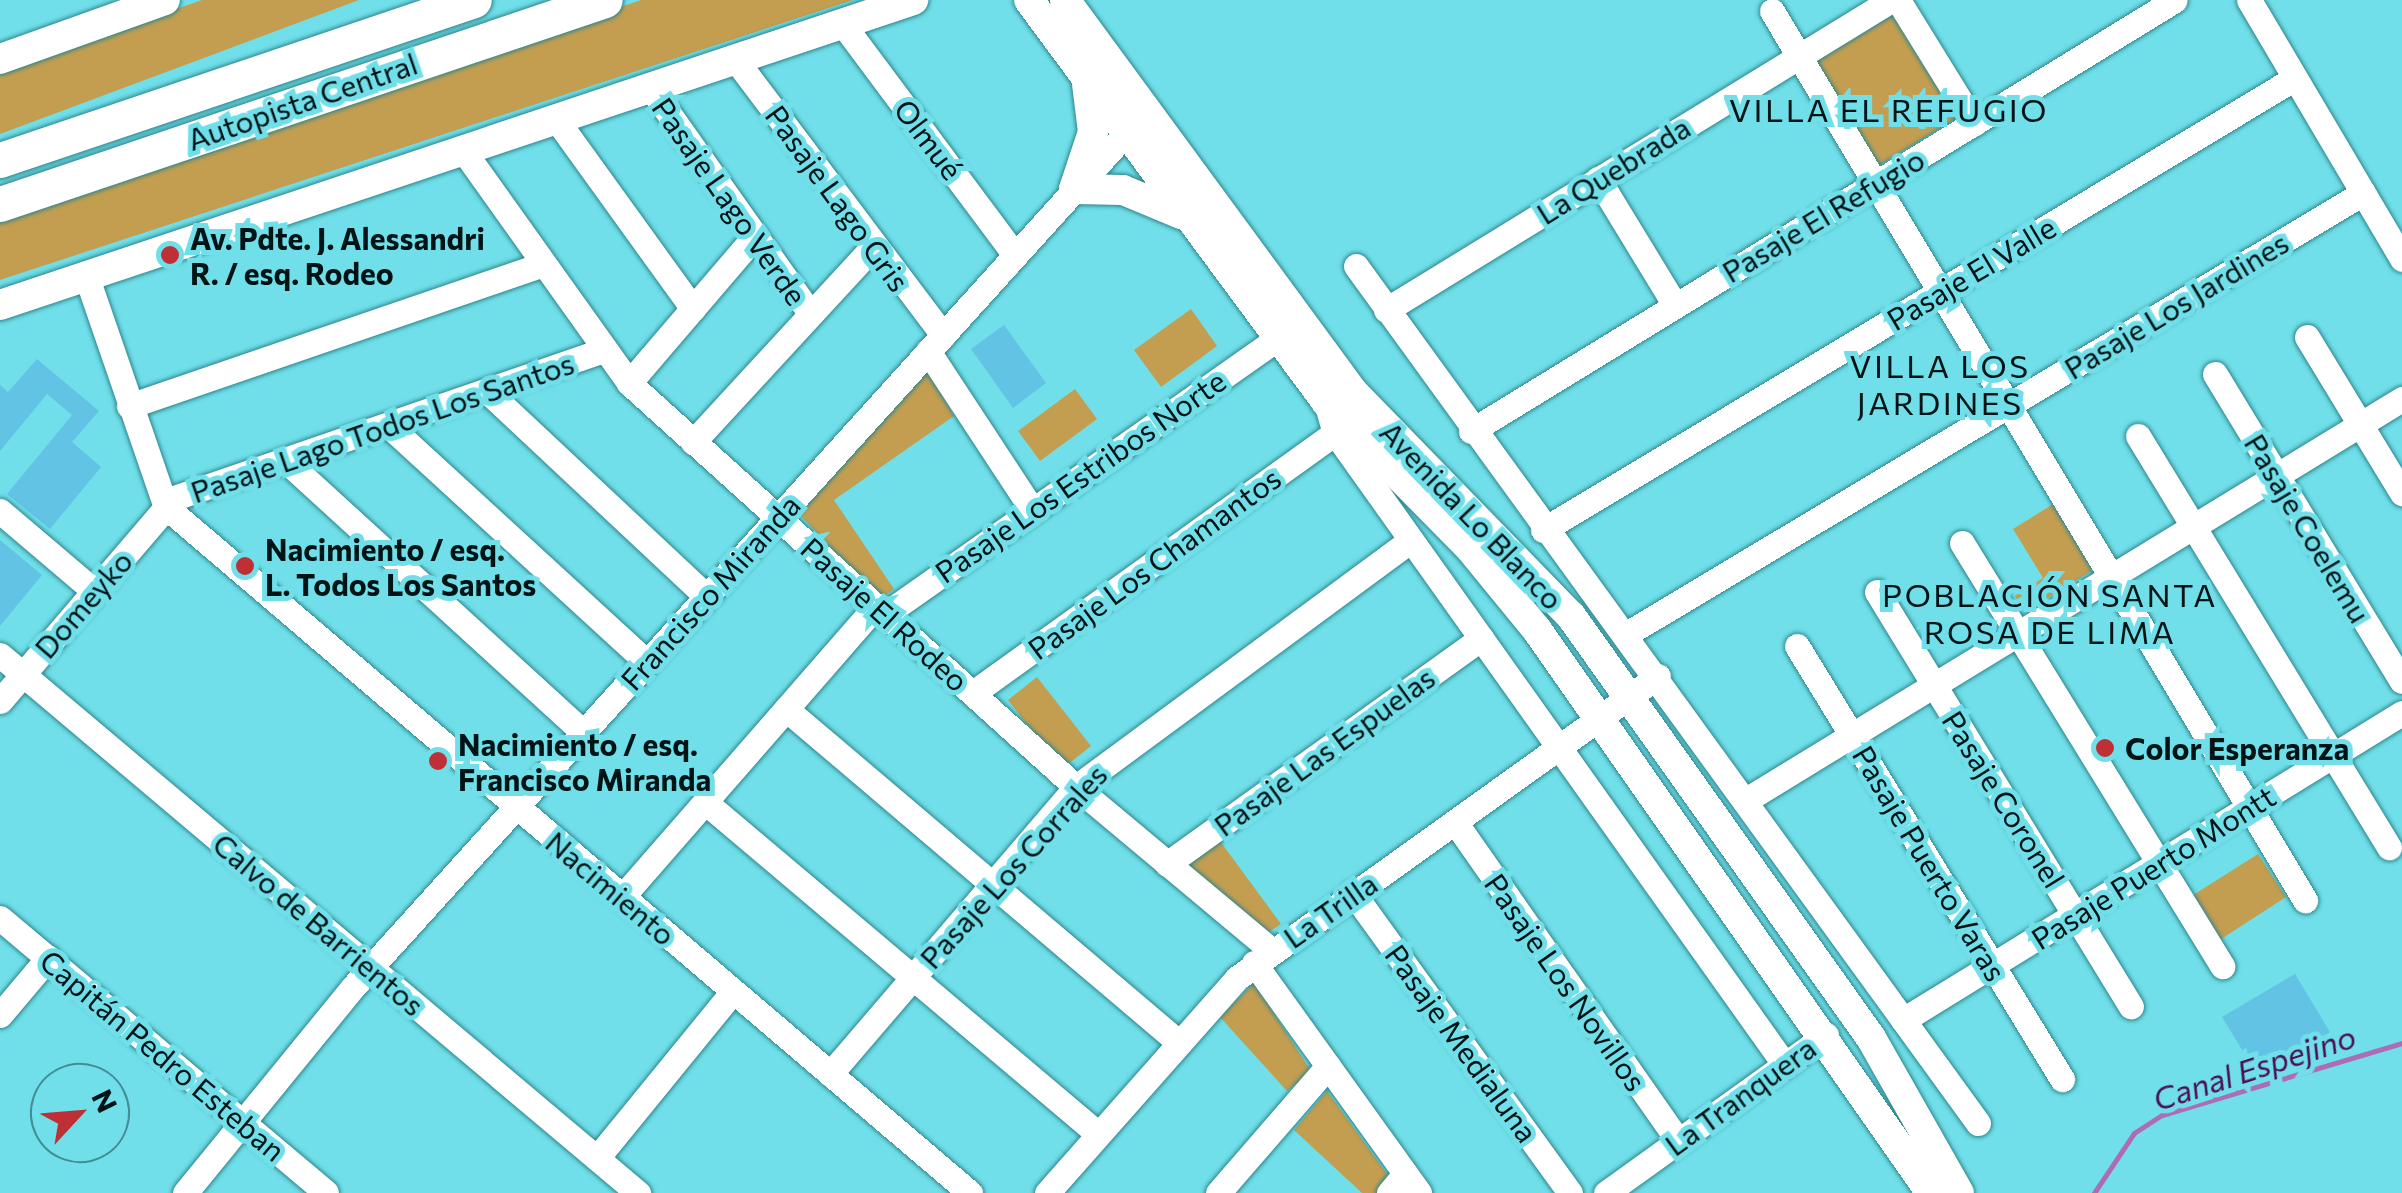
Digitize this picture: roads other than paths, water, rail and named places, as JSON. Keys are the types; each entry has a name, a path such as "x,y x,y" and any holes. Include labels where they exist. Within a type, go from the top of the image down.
{"highway":[{"name":"Autopista Central","path":"0,160 474,0"},
{"name":"Autopista Central","path":"0,204 605,0"}],"main road":[{"path":"0,59 165,0"},
{"path":"0,306 913,0"},
{"name":"Avenida Lo Blanco","path":"1030,0 1326,402 1492,573 1826,1035 1930,1193"},
{"name":"Avenida Lo Blanco","path":"1065,0 1352,391 1524,562 1628,697 1871,1038 1959,1193"},
{"path":"1084,76 1093,132 1074,190 1122,190 1189,220"},
{"path":"1126,133 1135,98"}],"street":[{"name":"La Quebrada","path":"1386,310 1890,0"},
{"path":"1898,0 1974,123"},
{"name":"Pasaje El Refugio","path":"1471,431 2175,0"},
{"path":"2249,0 2402,259"},
{"path":"1772,11 2108,578 2305,900"},
{"name":"Olmué","path":"842,23 1015,255"},
{"name":"Pasaje Lago Gris","path":"735,59 874,246 1031,508"},
{"name":"Pasaje El Valle","path":"1544,530 2295,78"},
{"name":"Pasaje Lago Verde","path":"650,88 811,314"},
{"path":"556,119 693,308"},
{"name":"Francisco Miranda","path":"185,1193 516,807 1126,133"},
{"name":"Pasaje El Rodeo","path":"463,150 601,351 629,383 1076,787 1167,864 1263,957 1404,1187"},
{"path":"1598,180 1675,306"},
{"name":"Pasaje Los Jardines","path":"1628,634 2363,193"},
{"path":"629,383 755,236"},
{"path":"693,442 874,246"},
{"path":"129,406 540,265"},
{"name":"Avenida Lo Blanco","path":"1356,266 1544,530 1628,634 1978,1123"},
{"name":"Nacimiento","path":"86,275 166,507 970,1193"},
{"path":"2307,337 2402,493"},
{"name":"Pasaje Los Estribos Norte","path":"622,897 786,710 880,610 1277,339"},
{"name":"Pasaje Lago Todos Los Santos","path":"166,507 285,460 601,351"},
{"name":"Pasaje Coelemu","path":"2214,374 2402,681"},
{"path":"486,390 706,596"},
{"path":"1746,800 2402,399"},
{"name":"Avenida Lo Blanco","path":"1326,402 1334,433 1785,1065"},
{"path":"388,425 647,662"},
{"name":"Pasaje Los Chamantos","path":"973,694 1334,433"},
{"path":"2138,436 2389,848"},
{"path":"285,460 583,732"},
{"name":"Domeyko","path":"0,701 166,507"},
{"path":"0,511 94,591"},
{"name":"Pasaje Los Corrales","path":"830,1074 1076,787 1411,540"},
{"path":"1962,544 2222,966"},
{"name":"Pasaje Coronel","path":"1877,592 2131,1006"},
{"name":"Pasaje Las Espuelas","path":"1167,864 1481,638"},
{"name":"Pasaje Puerto Varas","path":"1798,646 2062,1079"},
{"name":"Calvo de Barrientos","path":"0,654 596,1158 624,1189"},
{"name":"La Trilla","path":"1047,1193 1177,1041 1263,957 1658,676"},
{"path":"786,710 1177,1041"},
{"name":"Pasaje Puerto Montt","path":"1903,1020 2402,713"},
{"path":"706,802 1097,1133"},
{"name":"Pasaje Los Novillos","path":"1454,822 1678,1141"},
{"name":"Pasaje Medialuna","path":"1354,894 1570,1193"},
{"name":"Capitán Pedro Esteban","path":"0,918 326,1193"},
{"path":"0,1014 48,958"},
{"path":"596,1158 733,991"},
{"name":"La Tranquera","path":"1606,1193 1826,1035"},
{"path":"1218,1193 1328,1066"}],"waterway":[{"name":"Canal Espejino","path":"2094,1193 2134,1133 2162,1115 2402,1043"}],"place":[{"name":"Av. Pdte. J. Alessandri R. / esq. Rodeo","path":"170,255"},
{"name":"Nacimiento / esq. L. Todos Los Santos","path":"245,566"},
{"name":"Color Esperanza","path":"2105,748"},
{"name":"Nacimiento / esq. Francisco Miranda","path":"438,761"}],"district":[{"name":"VILLA EL REFUGIO","path":"1889,109"},
{"name":"VILLA LOS JARDINES","path":"1940,384"},
{"name":"POBLACIÓN SANTA ROSA DE LIMA","path":"2050,614"}]}
